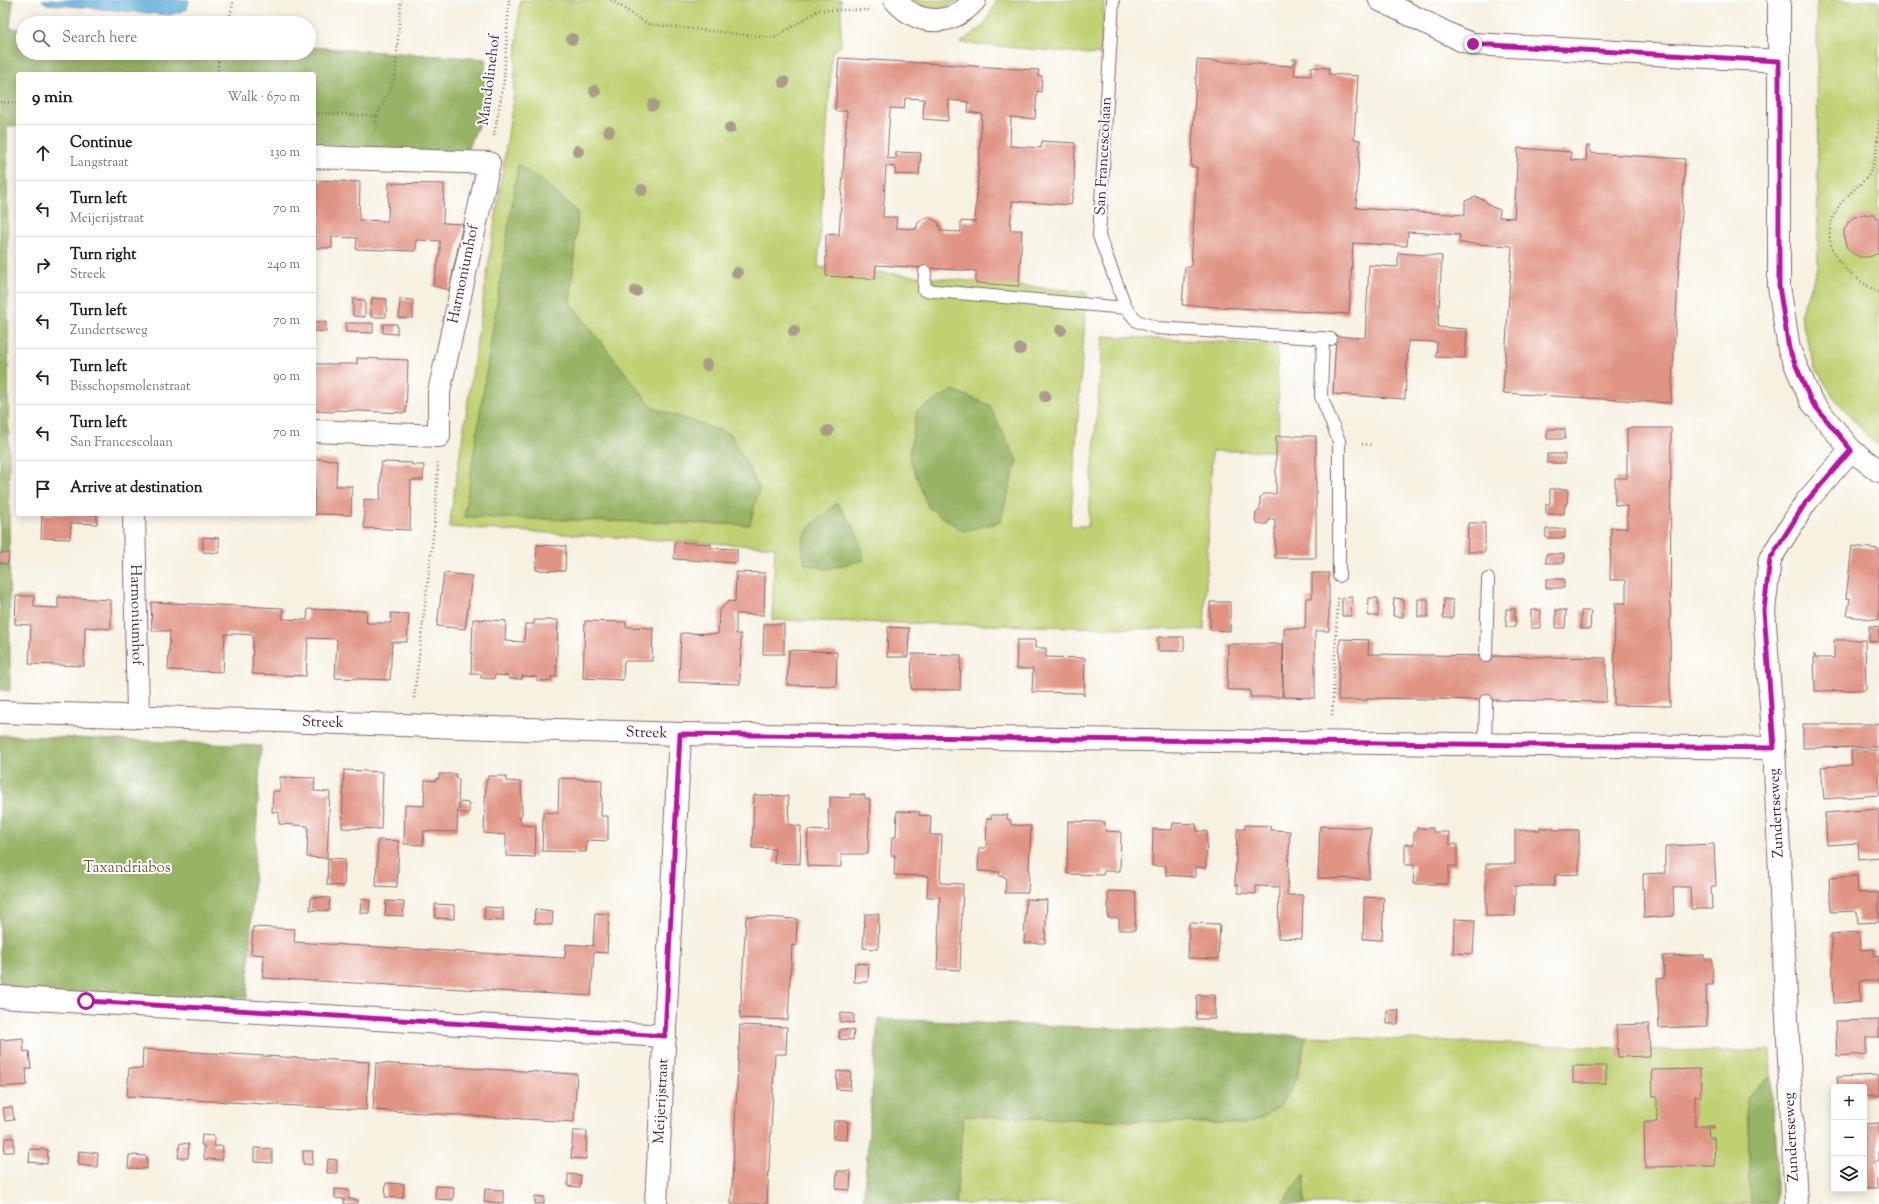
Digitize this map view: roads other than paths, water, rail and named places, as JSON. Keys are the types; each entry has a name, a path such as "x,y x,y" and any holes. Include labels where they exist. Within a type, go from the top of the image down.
{"street":[{"path":"900,5 919,18 936,21 952,18 967,9 975,0"},
{"path":"1380,0 1461,40 1473,44 1779,61"},
{"path":"1779,0 1779,286 1789,349 1811,401 1851,450 1879,471"},
{"name":"Harmoniumhof","path":"316,157 489,163 439,392 439,436 316,431"},
{"name":"Zundertseweg","path":"1796,1204 1774,748 1764,610 1770,559 1806,502 1851,450"},
{"name":"Harmoniumhof","path":"134,516 138,717"},
{"name":"Streek","path":"0,712 680,734 1774,748"},
{"name":"Meijerijstraat","path":"656,1204 680,734"},
{"path":"0,997 665,1036"}],"lane":[{"name":"San Francescolaan","path":"1113,0 1100,236 1126,308 1137,321 1157,328 1327,338 1321,396 1340,441 1339,576"},
{"path":"925,272 924,290 1126,308"},
{"path":"1486,656 1488,579"},
{"path":"1485,744 1486,700"}],"water":[{"path":"42,0 189,0 187,9 170,15 47,4"}],"park label":[{"name":"Taxandriabos","path":"127,868"}]}
